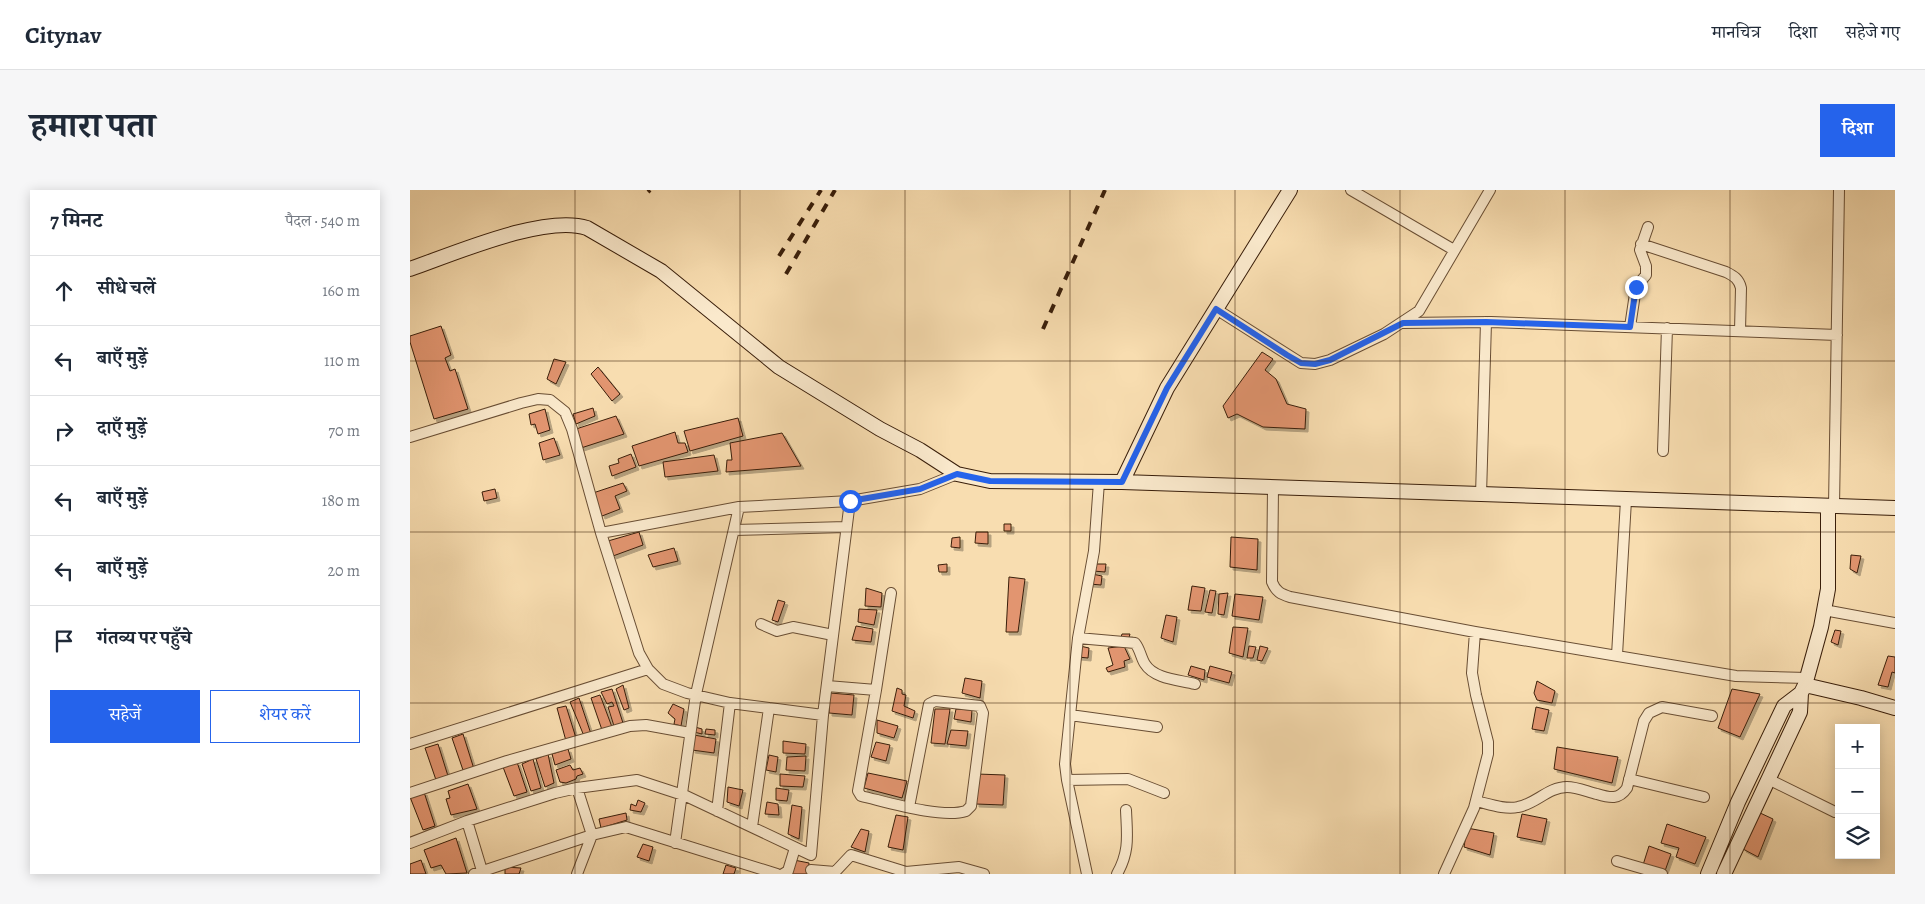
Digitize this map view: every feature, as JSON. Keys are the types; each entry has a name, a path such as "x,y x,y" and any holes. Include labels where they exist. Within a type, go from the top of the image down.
{"main road":[{"path":"1122,482 1167,388 1290,190"},
{"path":"410,269 523,230 574,224 587,228 661,271 779,367 880,429 920,450 957,474 990,481 1122,482 1895,508"},
{"path":"1724,874 1800,712 1804,685 1822,627 1828,589 1831,507"},
{"path":"1804,685 1895,708"},
{"path":"1708,874 1738,802 1784,706 1804,685"}],"street":[{"path":"1351,190 1454,250"},
{"path":"1216,309 1301,363 1315,364 1330,360 1403,323 1419,311 1490,190"},
{"path":"1831,507 1839,190"},
{"path":"1630,327 1636,287 1644,278 1646,271 1641,254 1641,244 1648,227"},
{"path":"1641,244 1735,276 1740,282 1741,288 1740,331"},
{"path":"1403,323 1486,322 1836,335"},
{"path":"1481,495 1486,322"},
{"path":"1663,452 1667,328"},
{"path":"410,437 521,403 538,399 550,400 565,412 572,429 600,533 639,653 648,669 663,684 730,703 823,715"},
{"path":"600,533 739,507 850,501 920,489 957,474"},
{"path":"1087,874 1066,780 1065,764 1078,638 1094,551 1099,482"},
{"path":"1273,488 1272,582 1275,590 1280,594 1474,632 1736,676 1804,685"},
{"path":"1617,656 1626,500"},
{"path":"850,501 823,715 811,855 812,872 835,872 851,855 906,872 968,868 984,874"},
{"path":"675,843 696,694 739,507"},
{"path":"734,530 846,528"},
{"path":"891,593 858,794 909,807 946,812 962,812 969,809 971,806 983,713 980,706 935,701 929,704 909,807"},
{"path":"1824,610 1895,623"},
{"path":"761,624 777,631 793,626 833,634"},
{"path":"1444,874 1476,801 1488,754 1488,742 1472,673 1474,632"},
{"path":"1078,638 1132,642 1137,646 1143,662 1151,671 1159,675 1195,684"},
{"path":"410,744 648,669"},
{"path":"827,686 876,690"},
{"path":"717,811 730,703"},
{"path":"752,828 769,708"},
{"path":"1476,801 1508,808 1517,807 1529,804 1557,788 1569,787 1615,798 1622,795 1627,788 1644,721 1649,714 1662,708 1712,716"},
{"path":"1070,715 1157,727"},
{"path":"410,793 507,761 630,726 646,725 690,733"},
{"path":"1066,780 1128,779 1164,793"},
{"path":"1629,779 1704,797"},
{"path":"1768,779 1835,812"},
{"path":"410,843 467,821 555,793 637,780 681,795 811,855"},
{"path":"577,874 592,835 578,788"},
{"path":"1117,874 1126,854 1128,843 1126,810"},
{"path":"467,821 480,873 592,835 626,827 777,874"},
{"path":"783,874 788,871 795,848"},
{"path":"1617,861 1662,874"}],"building":[{"path":"441,326 451,355 445,358 450,371 455,369 468,409 434,419 410,342 410,336"},
{"path":"1262,352 1273,359 1265,370 1276,379 1287,404 1306,409 1305,429 1263,427 1237,414 1228,418 1223,406"},
{"path":"554,359 566,362 556,384 547,379"},
{"path":"598,367 620,394 612,401 591,374"},
{"path":"593,408 595,416 576,424 573,414"},
{"path":"545,409 550,430 538,434 535,424 531,425 529,414"},
{"path":"616,416 624,434 581,448 576,429"},
{"path":"738,418 743,436 690,451 684,431"},
{"path":"675,432 678,443 685,443 688,452 639,466 632,446"},
{"path":"782,433 801,466 726,472 727,460 732,460 730,443"},
{"path":"554,438 560,455 543,460 539,443"},
{"path":"631,454 636,467 612,476 609,466 619,463 618,459"},
{"path":"714,455 718,471 665,477 663,462"},
{"path":"623,483 627,491 615,496 620,509 602,516 593,493"},
{"path":"495,489 497,498 484,501 482,492"},
{"path":"1004,524 1011,524 1011,531 1004,531"},
{"path":"639,532 643,545 613,556 608,541"},
{"path":"976,532 988,532 988,544 975,543"},
{"path":"960,537 960,548 951,547 952,538"},
{"path":"1231,537 1258,539 1257,570 1230,567"},
{"path":"674,548 678,561 653,567 648,555"},
{"path":"1851,555 1861,556 1857,573 1850,569"},
{"path":"947,564 947,572 939,572 938,565"},
{"path":"1094,564 1106,564 1105,572 1093,571"},
{"path":"1092,574 1102,576 1101,585 1090,584"},
{"path":"1009,577 1025,579 1018,632 1006,632"},
{"path":"1192,586 1205,588 1201,611 1188,610"},
{"path":"866,588 882,593 881,607 865,606"},
{"path":"1210,590 1216,591 1212,613 1205,612"},
{"path":"1228,593 1224,615 1218,614 1219,594"},
{"path":"1235,594 1263,597 1259,620 1232,616"},
{"path":"778,600 785,602 778,622 772,620"},
{"path":"859,609 877,610 874,625 858,622"},
{"path":"1166,615 1177,617 1173,642 1161,638"},
{"path":"856,626 873,629 871,642 852,640"},
{"path":"1233,627 1248,628 1243,657 1229,653"},
{"path":"1835,630 1841,631 1838,645 1831,642"},
{"path":"1122,634 1130,634 1128,641 1120,640"},
{"path":"1080,646 1089,648 1088,658 1078,657"},
{"path":"1124,646 1130,659 1124,661 1125,667 1108,672 1106,668 1113,665 1108,648"},
{"path":"1249,646 1256,647 1253,658 1247,658"},
{"path":"1260,646 1268,648 1262,661 1257,660"},
{"path":"1888,656 1895,657 1895,673 1892,672 1888,687 1878,685"},
{"path":"1191,666 1205,670 1204,680 1188,675"},
{"path":"1210,666 1232,672 1229,683 1207,677"},
{"path":"965,678 982,681 980,698 962,693"},
{"path":"1537,681 1555,691 1552,703 1537,700 1534,693"},
{"path":"623,685 629,708 624,710 616,689"},
{"path":"897,688 902,690 902,694 906,695 904,706 915,711 913,718 892,711"},
{"path":"612,689 623,723 614,726 608,707 614,706 612,702 607,704 601,692"},
{"path":"1732,689 1760,694 1740,737 1718,728"},
{"path":"830,693 854,695 852,715 829,713"},
{"path":"600,695 612,727 602,730 591,698"},
{"path":"579,698 591,734 584,736 570,702"},
{"path":"673,704 684,709 681,726 674,724 675,719 668,713"},
{"path":"566,706 576,738 566,741 557,708"},
{"path":"1536,707 1549,710 1544,731 1532,729"},
{"path":"935,709 950,709 945,744 931,743"},
{"path":"956,709 972,710 971,722 954,719"},
{"path":"877,720 898,726 894,738 877,733"},
{"path":"695,727 702,729 702,734 694,732"},
{"path":"706,729 715,730 715,735 705,734"},
{"path":"951,730 968,731 966,746 947,744"},
{"path":"463,734 474,769 464,773 452,738"},
{"path":"694,735 716,739 714,753 692,750"},
{"path":"783,741 806,744 805,754 783,753"},
{"path":"876,742 890,745 886,761 871,757"},
{"path":"438,744 448,776 436,780 425,748"},
{"path":"1557,747 1618,757 1612,783 1554,769"},
{"path":"568,749 571,759 555,765 552,754"},
{"path":"548,754 554,783 545,787 536,759"},
{"path":"769,755 778,757 776,772 766,770"},
{"path":"806,756 805,771 786,770 787,757"},
{"path":"533,759 541,788 531,791 522,764"},
{"path":"517,762 527,792 514,796 503,767"},
{"path":"570,765 573,770 580,768 583,774 566,783 560,782 556,770"},
{"path":"868,773 907,781 902,798 864,788"},
{"path":"780,774 805,776 803,787 780,786"},
{"path":"977,774 1005,775 1003,805 976,804"},
{"path":"468,784 477,809 451,815 446,799 450,798 448,791"},
{"path":"728,787 743,790 739,806 727,802"},
{"path":"776,788 789,790 787,801 776,800"},
{"path":"424,792 435,826 423,830 410,797"},
{"path":"638,800 645,803 641,812 630,810 631,804 636,806"},
{"path":"767,802 778,804 779,815 765,814"},
{"path":"792,805 802,807 799,839 788,834"},
{"path":"1758,812 1773,819 1758,857 1743,849"},
{"path":"626,813 627,820 601,828 599,819"},
{"path":"1522,814 1547,819 1542,842 1517,837"},
{"path":"896,815 908,817 903,850 888,847"},
{"path":"1667,824 1706,837 1695,864 1676,857 1679,848 1661,843"},
{"path":"1467,828 1494,833 1490,855 1464,847"},
{"path":"861,829 869,831 865,852 851,847"},
{"path":"456,838 467,873 446,874 441,865 431,868 424,850"},
{"path":"643,844 653,847 649,861 637,857"},
{"path":"1649,846 1671,854 1665,871 1643,865"},
{"path":"421,860 426,874 410,874 410,864"},
{"path":"794,860 809,863 808,874 791,874"},
{"path":"726,865 736,868 734,874 723,874"},
{"path":"505,867 521,868 519,874 505,874"}],"railway":[{"path":"779,256 821,190"},
{"path":"786,274 835,190"},
{"path":"1043,329 1105,190"}],"route":[{"path":"850,501 920,489 957,474 990,481 1122,482 1167,388 1216,309 1301,363 1315,364 1330,360 1403,323 1486,322 1630,327 1636,287"}]}
